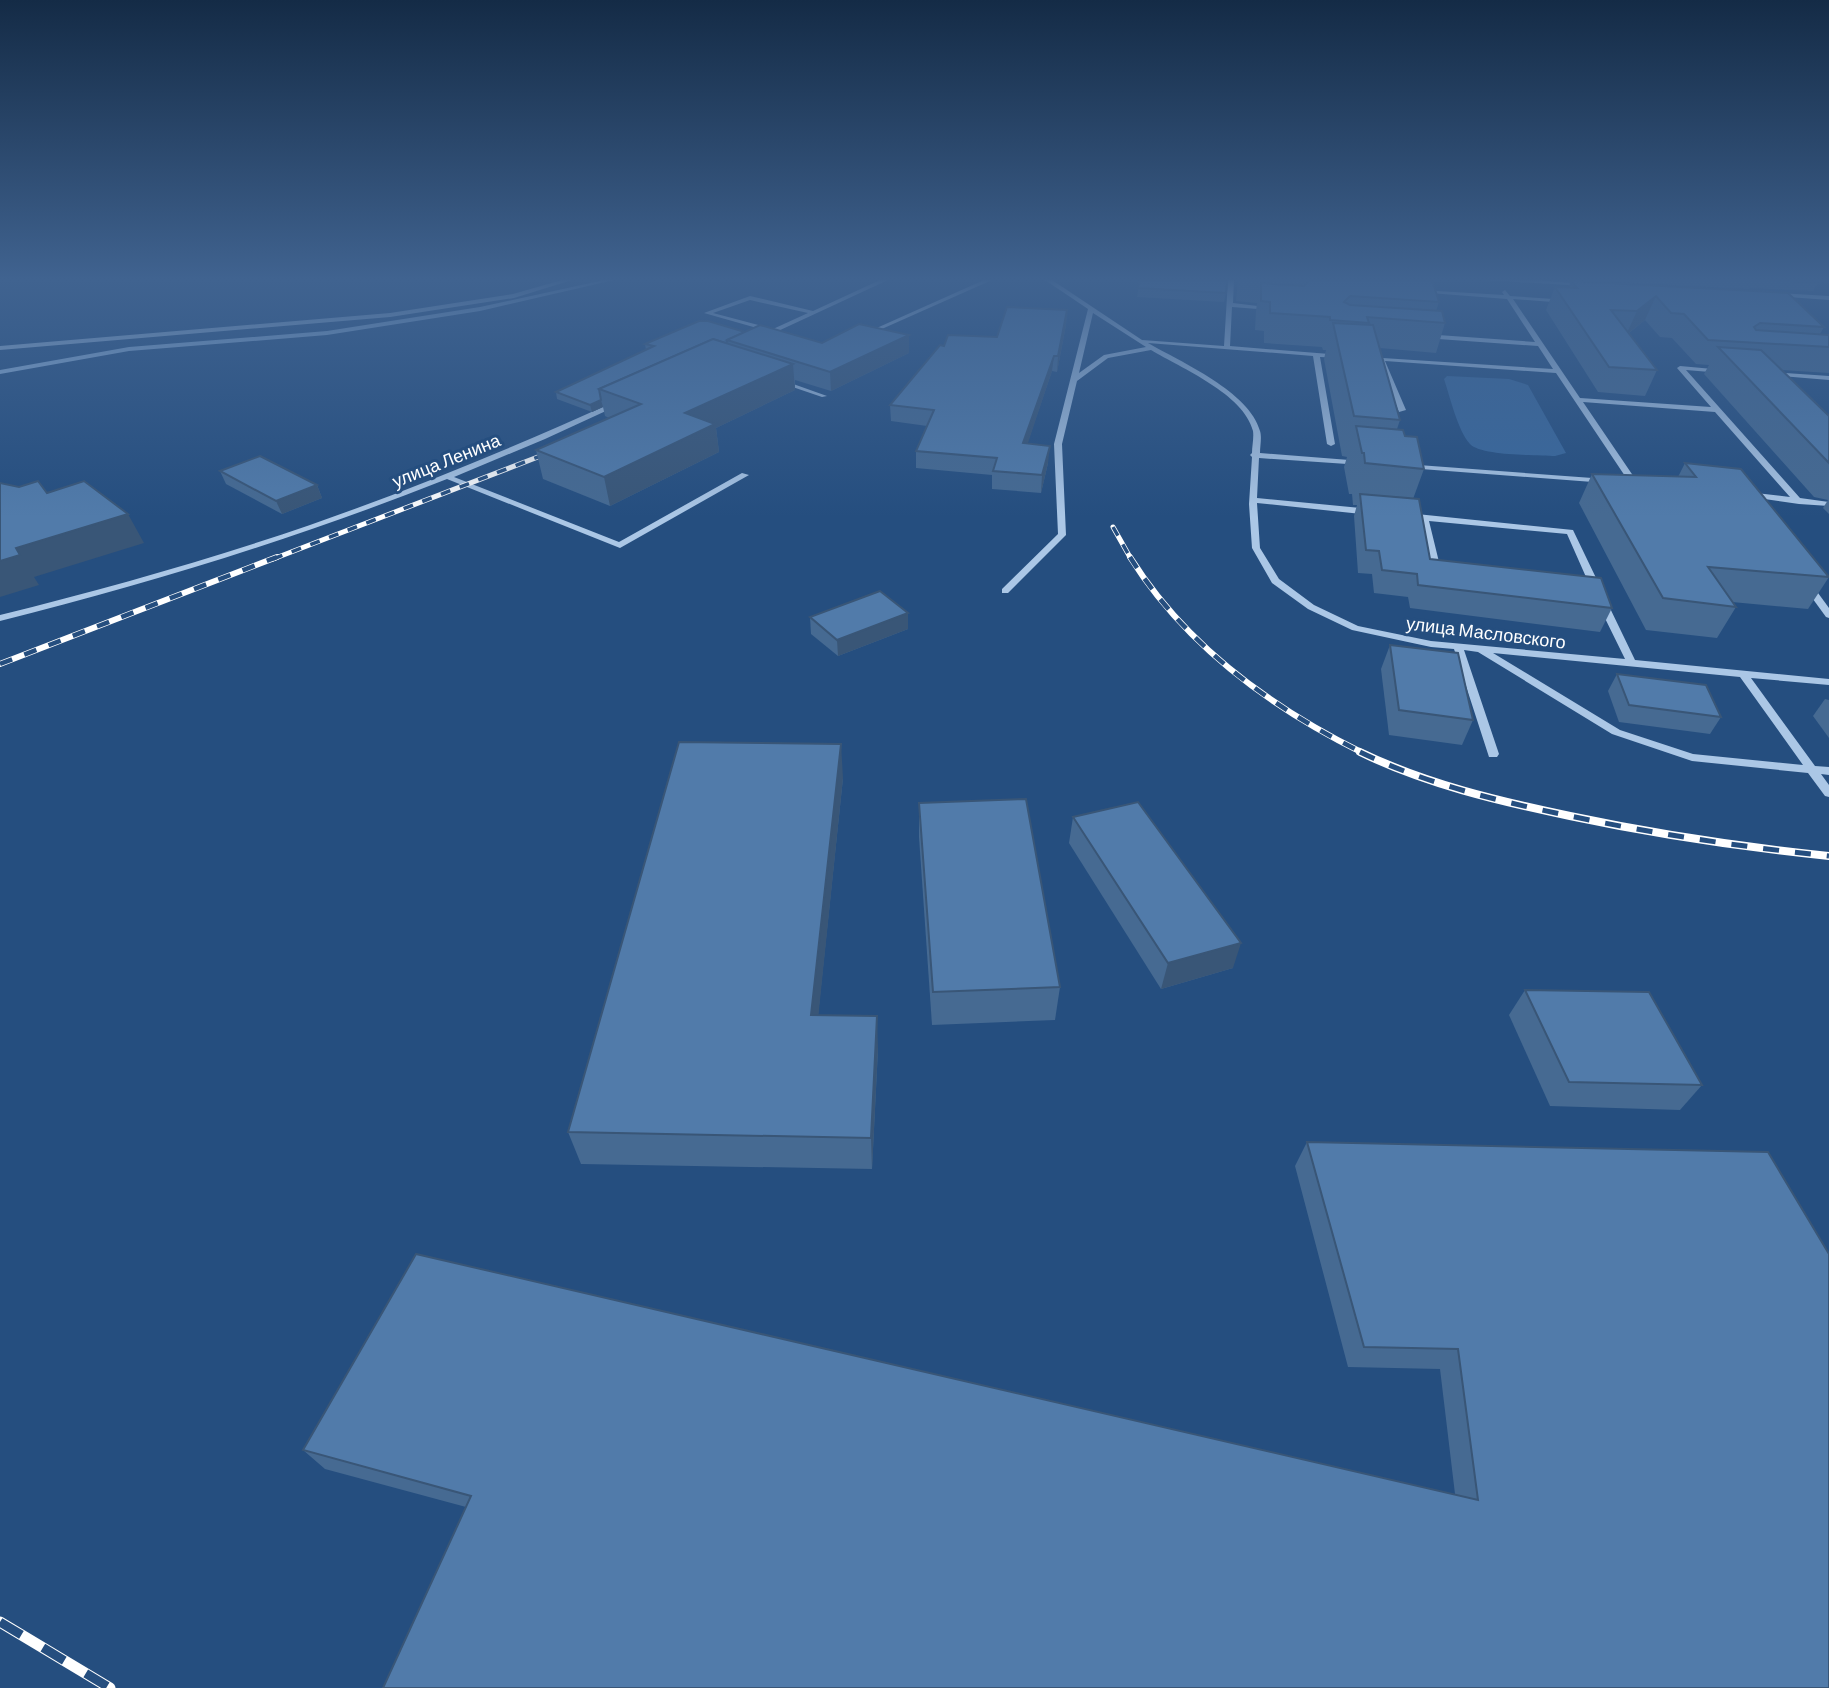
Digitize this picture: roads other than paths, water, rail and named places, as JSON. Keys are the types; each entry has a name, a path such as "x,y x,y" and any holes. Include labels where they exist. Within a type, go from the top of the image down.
{"street":[{"path":"1005,591 1062,535 1058,444 1079,359"},
{"path":"1074,380 1102,359"},
{"name":"улица Масловского","path":"1170,359 1227,392 1247,411 1256,432 1253,500 1256,548 1275,580 1311,607 1355,628 1431,644 1829,682"},
{"path":"1317,359 1331,444"},
{"path":"1402,410 1381,359 1558,371"},
{"path":"1549,359 1634,483"},
{"path":"1734,372 1681,368 1800,502"},
{"path":"1762,374 1829,378"},
{"path":"775,380 824,396"},
{"name":"улица Ленина","path":"0,618 69,602 283,539 450,478 631,397"},
{"path":"1578,400 1717,410"},
{"path":"1254,455 1376,464"},
{"path":"1403,466 1647,484"},
{"path":"450,478 620,545 745,475"},
{"path":"1741,493 1829,504"},
{"path":"1741,493 1749,504"},
{"path":"1253,500 1384,513"},
{"path":"1397,515 1570,532 1632,664"},
{"path":"1423,517 1435,564 1461,566"},
{"path":"1797,571 1825,604 1829,615"},
{"path":"1566,577 1592,580"},
{"path":"1458,647 1493,754"},
{"path":"1480,649 1616,732 1692,757 1829,771"},
{"path":"1744,675 1829,793"}],"waterway":[{"path":"0,372 74,359"}],"railway":[{"path":"273,559 556,450"},
{"path":"1113,527 1131,559"},
{"path":"0,664 277,557"},
{"path":"1130,557 1152,589 1177,618 1233,671 1296,716 1363,753"},
{"path":"1360,752 1436,782 1543,810 1634,829 1829,856"},
{"path":"0,1622 110,1688"}]}
